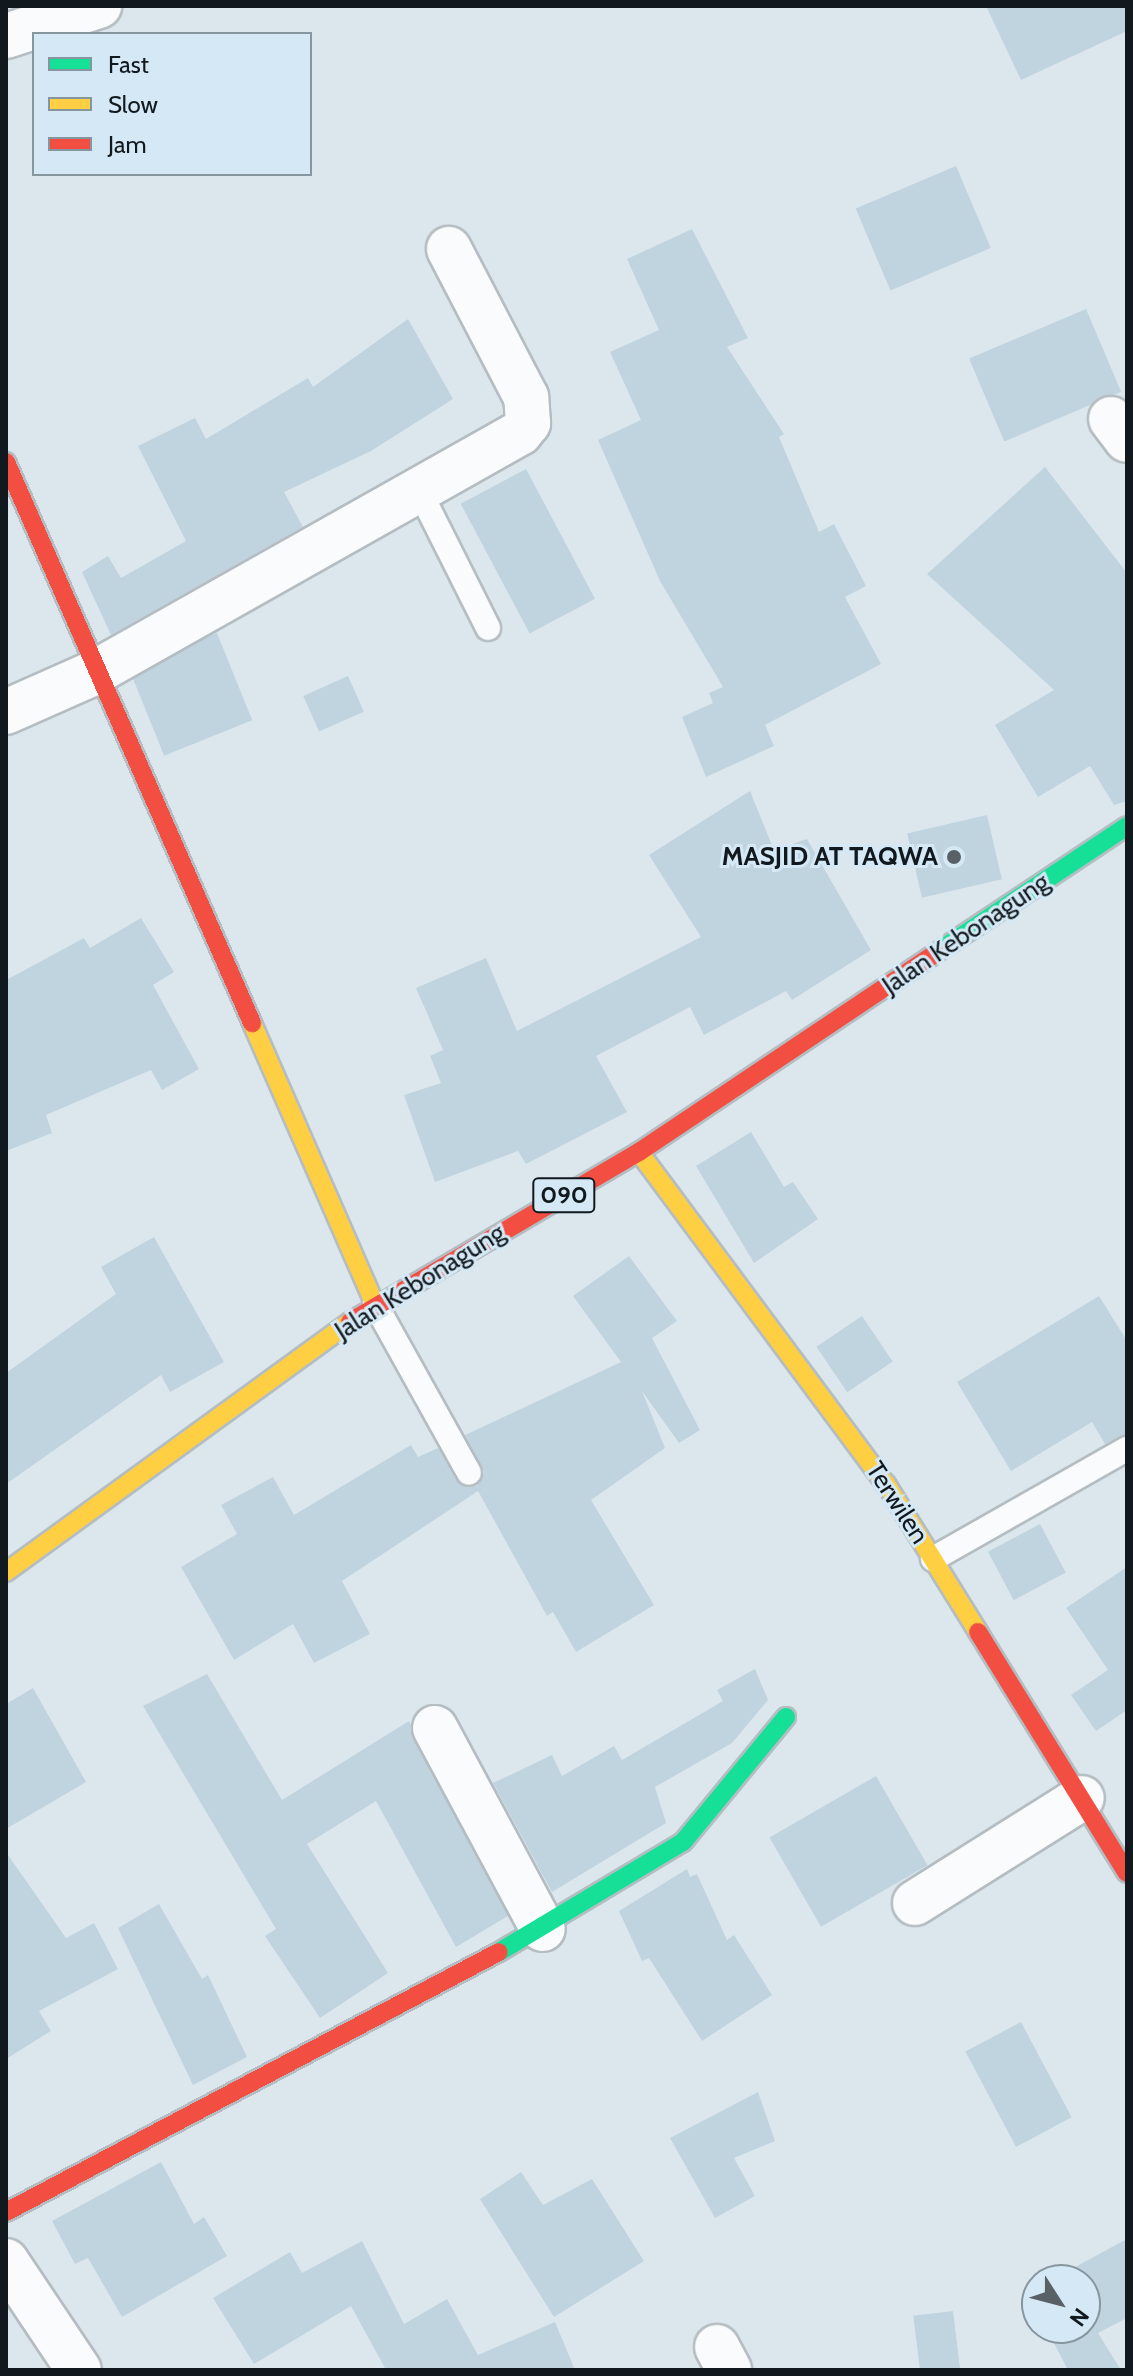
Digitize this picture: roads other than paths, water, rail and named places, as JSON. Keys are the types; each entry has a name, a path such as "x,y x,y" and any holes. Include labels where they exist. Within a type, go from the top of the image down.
{"street":[{"path":"6,36 99,6"},
{"path":"6,712 94,673 510,441 528,423 526,397 449,249"},
{"path":"6,462 94,673 375,1304"},
{"name":"Jalan Kebonagung","path":"6,1572 375,1304 639,1152 1127,826"},
{"name":"Terwilen","path":"639,1152 886,1484 1127,1873"},
{"path":"6,2212 543,1929 683,1842 786,1717"},
{"path":"435,1728 543,1929"},
{"path":"915,1903 1082,1798"},
{"path":"6,2261 79,2370"}],"lane":[{"path":"420,492 488,628"},
{"path":"375,1304 469,1473"},
{"path":"933,1559 1127,1449"}],"place":[{"name":"MASJID AT TAQWA","path":"954,857"}]}
